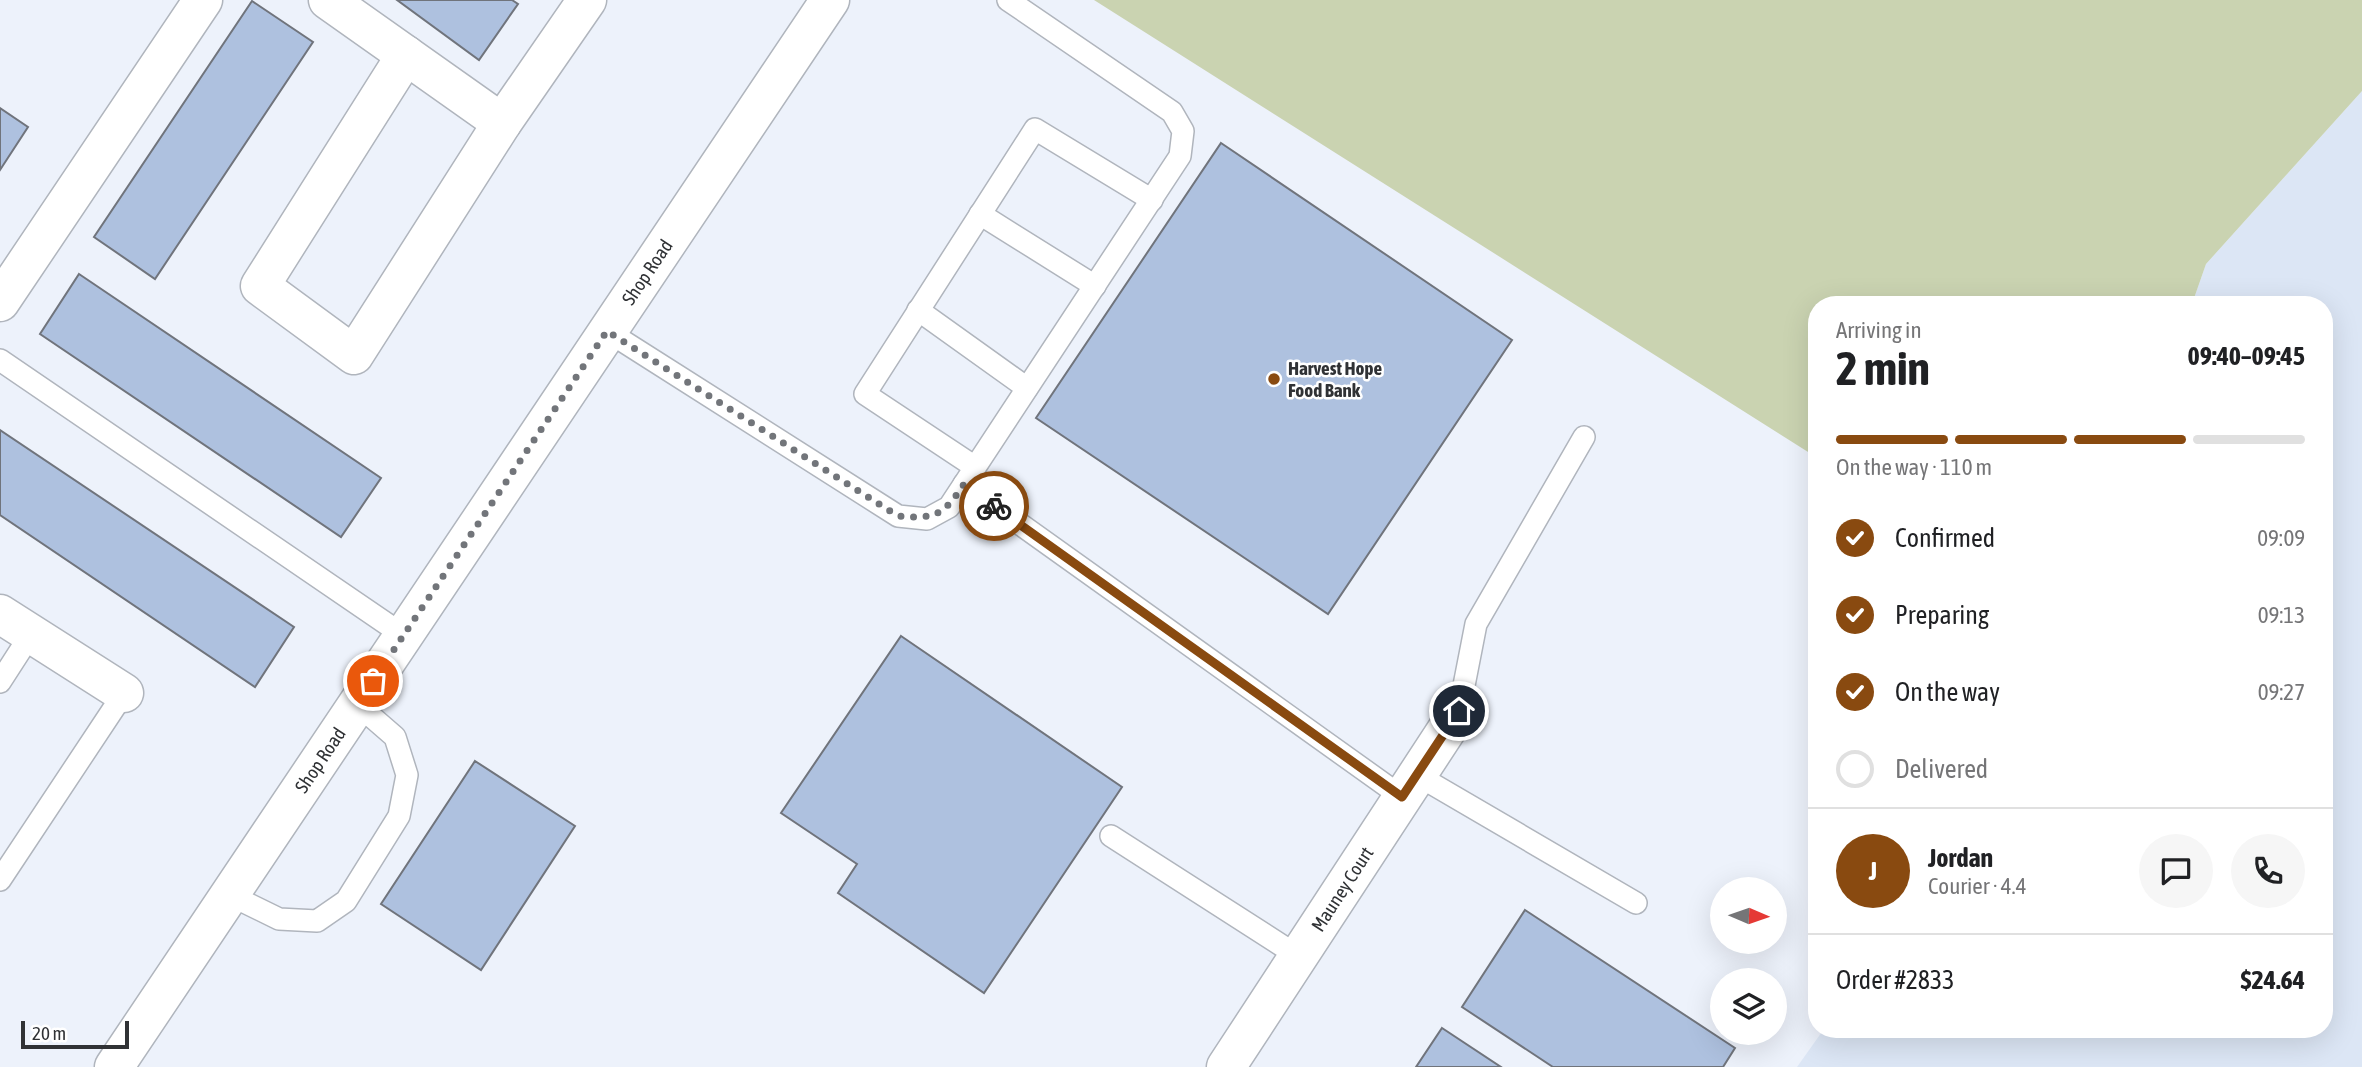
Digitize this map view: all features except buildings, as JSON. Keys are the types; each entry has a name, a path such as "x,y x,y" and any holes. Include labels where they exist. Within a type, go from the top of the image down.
{"street":[{"path":"0,302 203,0"},
{"path":"328,0 502,123"},
{"path":"406,55 260,286 354,355 502,123 587,0"},
{"name":"Shop Road","path":"114,1067 830,0"},
{"path":"15,624 124,693"},
{"name":"Mauney Court","path":"1226,1067 1459,711"}],"lane":[{"path":"607,331 898,516 927,519 948,508 1180,156 1183,131 1172,112 1008,0"},
{"path":"1152,200 1035,129 865,394 970,476 1410,786 1636,903"},
{"path":"980,214 1095,286"},
{"path":"918,310 1027,388"},
{"path":"0,360 403,635"},
{"path":"1459,711 1476,624 1584,437"},
{"path":"0,682 15,624"},
{"path":"0,880 124,693"},
{"path":"230,895 279,919 317,921 346,901 398,816 407,775 395,737 357,704"},
{"path":"1111,836 1298,956"}],"shaded area":[{"path":"2362,91 2362,1067 1797,1067 1818,1038 2333,1038 2333,296 2195,296 2206,264"}],"green space":[{"path":"1094,0 2362,0 2362,91 2206,264 2195,296 1808,296 1808,452"}],"way so far":[{"path":"373,681 607,331 898,516 927,519 948,508 964,484 994,506"}],"place":[{"name":"Harvest Hope Food Bank","path":"1274,379"}],"route":[{"path":"994,506 1402,797 1459,711"}]}
